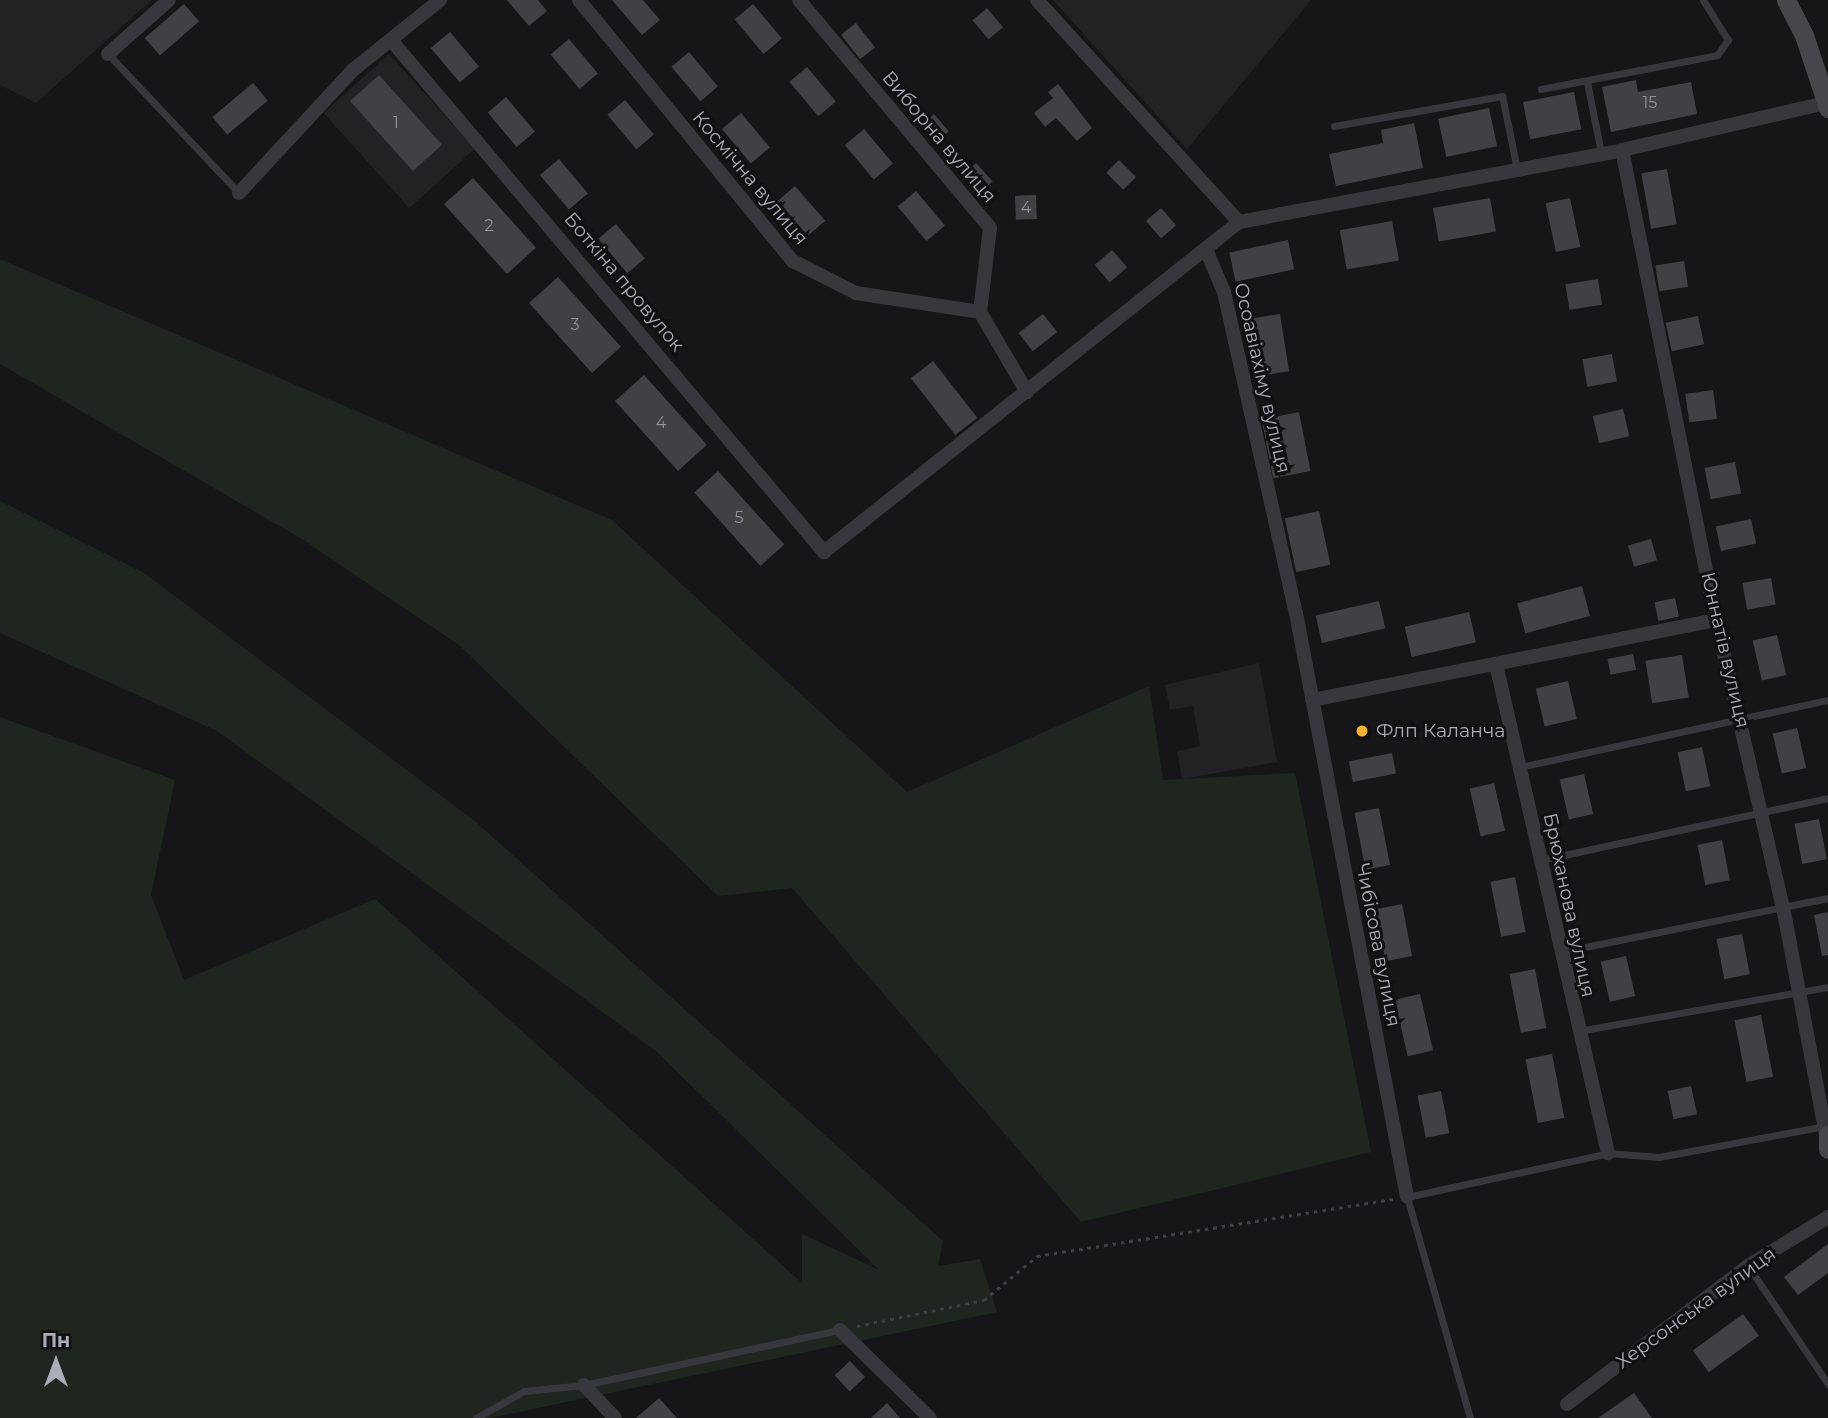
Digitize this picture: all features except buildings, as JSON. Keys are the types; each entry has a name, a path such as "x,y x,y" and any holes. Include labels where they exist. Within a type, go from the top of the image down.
{"main road":[{"path":"1786,0 1804,35 1827,106"}],"street":[{"path":"108,54 169,0"},
{"path":"239,193 353,70 440,0"},
{"name":"Космічна вулиця","path":"579,0 793,261 856,293 980,312"},
{"name":"Виборна вулиця","path":"799,0 990,228 980,312"},
{"path":"1037,0 1239,222"},
{"name":"Боткіна провулок","path":"391,40 824,552 1027,392"},
{"path":"980,312 1027,392 1207,251 1239,222 1602,154 1827,106"},
{"name":"Юннатів вулиця","path":"1622,150 1716,620 1741,717 1783,907 1826,1136"},
{"name":"Осоавіахіму вулиця","path":"1207,251 1227,306 1312,700"},
{"path":"1312,700 1716,620"},
{"name":"Брюханова вулиця","path":"1496,664 1577,1031 1608,1153"},
{"name":"Чибісова вулиця","path":"1312,700 1407,1197"},
{"name":"Херсонська вулиця","path":"1567,1404 1748,1266 1828,1217"},
{"path":"840,1330 930,1418"},
{"path":"584,1385 615,1418"}],"lane":[{"path":"1541,89 1717,55 1728,40 1703,0"},
{"path":"108,54 239,193"},
{"path":"1587,82 1602,154"},
{"path":"1334,126 1502,96 1517,170"},
{"path":"1519,767 1828,700"},
{"path":"1541,860 1828,798"},
{"path":"1560,952 1828,898"},
{"path":"1577,1031 1828,987"},
{"path":"1470,1418 1407,1197 1608,1153 1659,1157 1826,1136"},
{"path":"1748,1266 1828,1384"},
{"path":"476,1418 524,1391 584,1385 840,1330"}],"path":[{"path":"840,1330 984,1300 1037,1256 1407,1197"}],"shaded area":[{"path":"0,0 152,0 36,103 0,85"},
{"path":"1053,0 1311,0 1187,149"},
{"path":"389,54 475,149 409,208 324,113"},
{"path":"0,259 612,520 907,792 1149,686 1163,780 1295,773 1371,1152 1081,1222 792,888 718,896 459,645 302,539 0,364"},
{"path":"0,501 144,573 476,822 943,1241 938,1266 980,1259 997,1312 490,1418 0,1418 0,717 175,780 151,895 184,980 375,899 802,1283 802,1234 879,1270 656,1051 217,731 0,633"},
{"path":"1259,663 1277,762 1182,779 1177,751 1200,746 1193,706 1170,710 1165,685"}],"place":[{"name":"Флп Каланча","path":"1362,731"}]}
